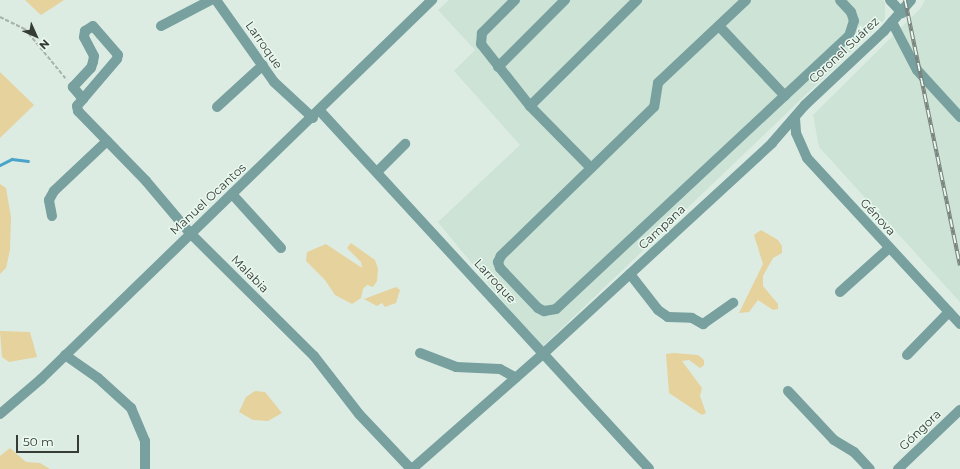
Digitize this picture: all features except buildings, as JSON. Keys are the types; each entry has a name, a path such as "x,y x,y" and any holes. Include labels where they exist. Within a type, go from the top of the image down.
{"street":[{"path":"161,26 211,0"},
{"name":"Manuel Ocantos","path":"0,414 65,355 190,233 316,114 432,0"},
{"path":"514,0 481,36 484,52 530,106 591,168"},
{"path":"498,67 565,0"},
{"path":"530,106 637,0"},
{"path":"746,0 658,83 654,107 501,256 498,262 500,268 544,312 556,309 785,96 852,30 854,20 851,12 840,0"},
{"path":"890,0 902,13"},
{"name":"Coronel Suárez","path":"795,118 805,105 902,13 911,0"},
{"name":"Larroque","path":"220,2 274,82 316,114 376,172 649,469"},
{"path":"892,22 917,70 960,117"},
{"path":"93,26 118,56 83,99 75,89 74,83 91,68 93,62 94,56 84,37 85,31 93,26"},
{"path":"719,26 785,96"},
{"path":"217,107 263,65"},
{"name":"Malabia","path":"83,99 77,106 78,111 146,181 190,233 314,356 359,414 412,469"},
{"name":"Génova","path":"795,118 796,134 807,158 960,324"},
{"name":"Campana","path":"412,469 544,353 772,143 795,118"},
{"path":"52,216 50,200 54,191 107,141"},
{"path":"376,172 405,144"},
{"path":"232,194 281,248"},
{"path":"840,292 889,248"},
{"path":"630,274 658,310 668,317 692,318 703,324 733,303"},
{"path":"907,355 949,312"},
{"path":"420,353 456,367 500,368 516,378"},
{"path":"65,355 98,378 132,408 145,441 147,458 145,469"},
{"path":"788,390 834,440 854,452 870,469"},
{"name":"Góngora","path":"898,469 960,410"}],"path":[{"path":"0,17 25,29 75,89"}],"shaded area":[{"path":"25,0 64,0 41,15"},
{"path":"449,0 883,0 885,3 885,19 541,348 438,222 520,145 454,71 475,50 438,10"},
{"path":"925,0 960,0 960,302 819,147 813,115 921,8"},
{"path":"0,72 34,105 0,138"},
{"path":"0,184 6,188 11,217 10,250 6,268 0,274"},
{"path":"761,230 778,240 782,246 782,253 773,258 763,276 763,286 778,304 778,309 773,310 758,300 749,312 739,313 763,264 754,235"},
{"path":"351,243 375,260 378,269 377,281 373,287 367,285 363,289 361,298 352,304 335,295 325,280 306,261 307,252 326,244 362,268 361,262 347,248"},
{"path":"396,287 400,290 396,303 385,307 382,303 377,306 364,299"},
{"path":"0,331 30,332 37,357 9,362 2,357"},
{"path":"674,353 698,355 704,360 704,365 700,368 689,360 682,361 702,388 700,396 706,413 702,415 669,393 666,354"},
{"path":"255,391 265,392 282,413 268,421 253,420 239,412 246,397"},
{"path":"10,448 26,462 40,463 50,469 0,469 0,456"}],"waterway":[{"path":"0,165 12,159 28,161"}],"railway":[{"path":"905,0 960,265"}]}
